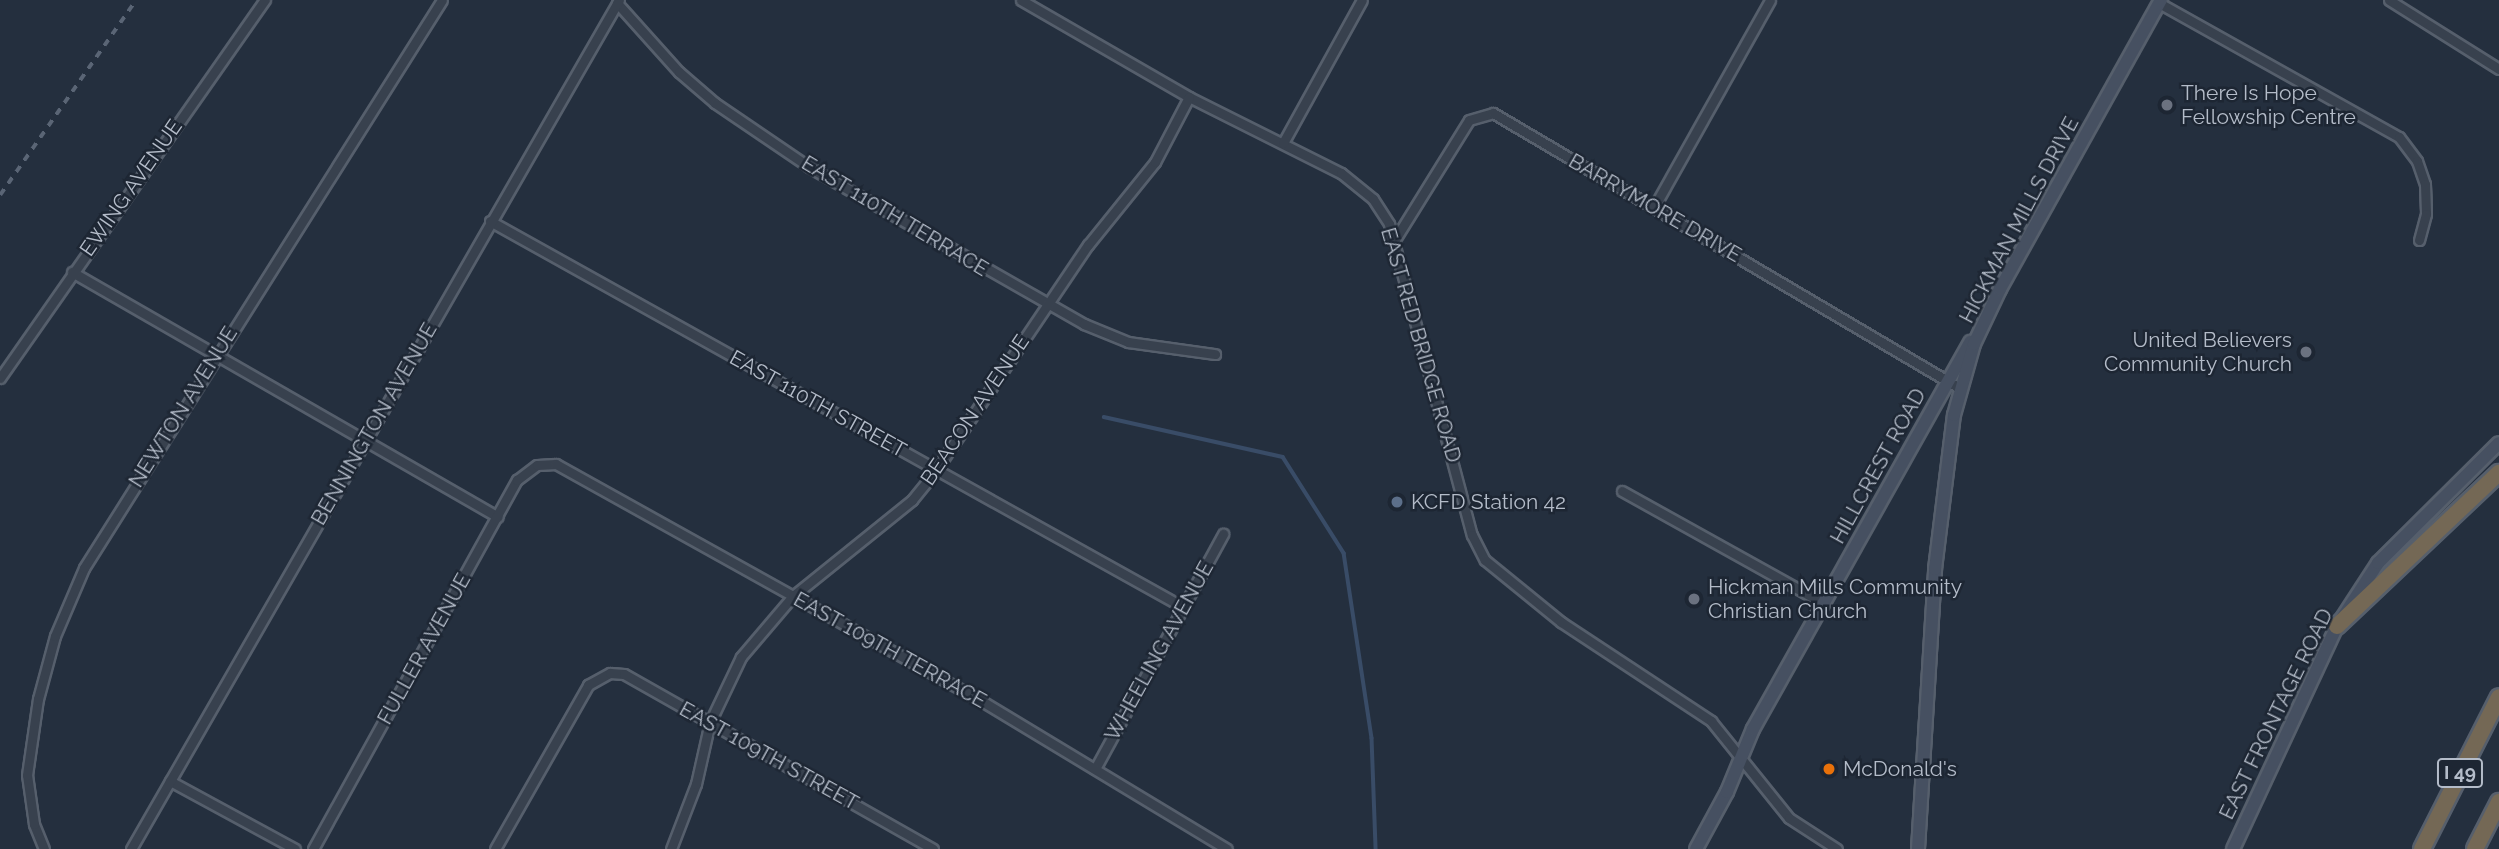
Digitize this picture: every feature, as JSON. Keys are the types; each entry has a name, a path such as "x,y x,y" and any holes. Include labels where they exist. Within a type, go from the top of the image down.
{"highway":[{"path":"2337,626 2499,473"},
{"name":"I 49","path":"2422,849 2499,697"},
{"name":"I 49","path":"2475,849 2499,802"}],"street":[{"name":"EWING AVENUE","path":"0,378 265,0"},
{"name":"NEWTON AVENUE","path":"44,849 34,824 27,775 38,699 55,636 84,568 214,355 442,0"},
{"name":"EAST RED BRIDGE ROAD","path":"1021,0 1189,97 1283,143 1356,183 1373,199 1394,241 1472,535 1485,560 1561,622 1697,709 1742,755 1789,818 1837,849"},
{"path":"1283,143 1362,0"},
{"path":"1654,207 1770,0"},
{"path":"2389,0 2499,69"},
{"name":"BENNINGTON AVENUE","path":"131,849 618,1"},
{"name":"EAST 110TH TERRACE","path":"618,1 679,72 745,125 1046,306 1128,342 1215,354"},
{"path":"2160,2 2399,137 2417,161 2425,184 2426,214 2419,240"},
{"name":"HICKMAN MILLS DRIVE","path":"1918,849 1943,475 1961,389 1974,344 2000,289 2160,2"},
{"name":"BEACON AVENUE","path":"671,849 696,784 710,722 741,657 793,596 912,500 936,470 1046,306 1155,162 1189,97"},
{"name":"BARRYMORE DRIVE","path":"1394,241 1469,120 1493,113 1961,389"},
{"name":"EAST 110TH STREET","path":"490,221 1183,607"},
{"path":"72,272 498,517"},
{"name":"HILLCREST ROAD","path":"1696,849 1742,755 1823,603 2000,289"},
{"name":"EAST FRONTAGE ROAD","path":"2233,849 2337,626 2386,554 2499,443"},
{"name":"FULLER AVENUE","path":"313,849 523,472 547,464"},
{"name":"EAST 109TH TERRACE","path":"547,464 556,464 793,596 1095,769 1227,849"},
{"path":"1622,491 1823,603"},
{"name":"WHEELING AVENUE","path":"1095,769 1223,534"},
{"name":"EAST 109TH STREET","path":"495,849 588,685 602,676 624,674 933,849"},
{"path":"170,781 295,849"}],"waterway":[{"path":"1104,417 1283,457 1344,553 1372,738 1376,849"}],"railway":[{"path":"0,195 136,0"}],"place":[{"name":"There Is Hope Fellowship Centre","path":"2167,105"},
{"name":"United Believers Community Church","path":"2306,352"},
{"name":"KCFD Station 42","path":"1397,502"},
{"name":"Hickman Mills Community Christian Church","path":"1694,599"},
{"name":"McDonald's","path":"1829,769"}]}
